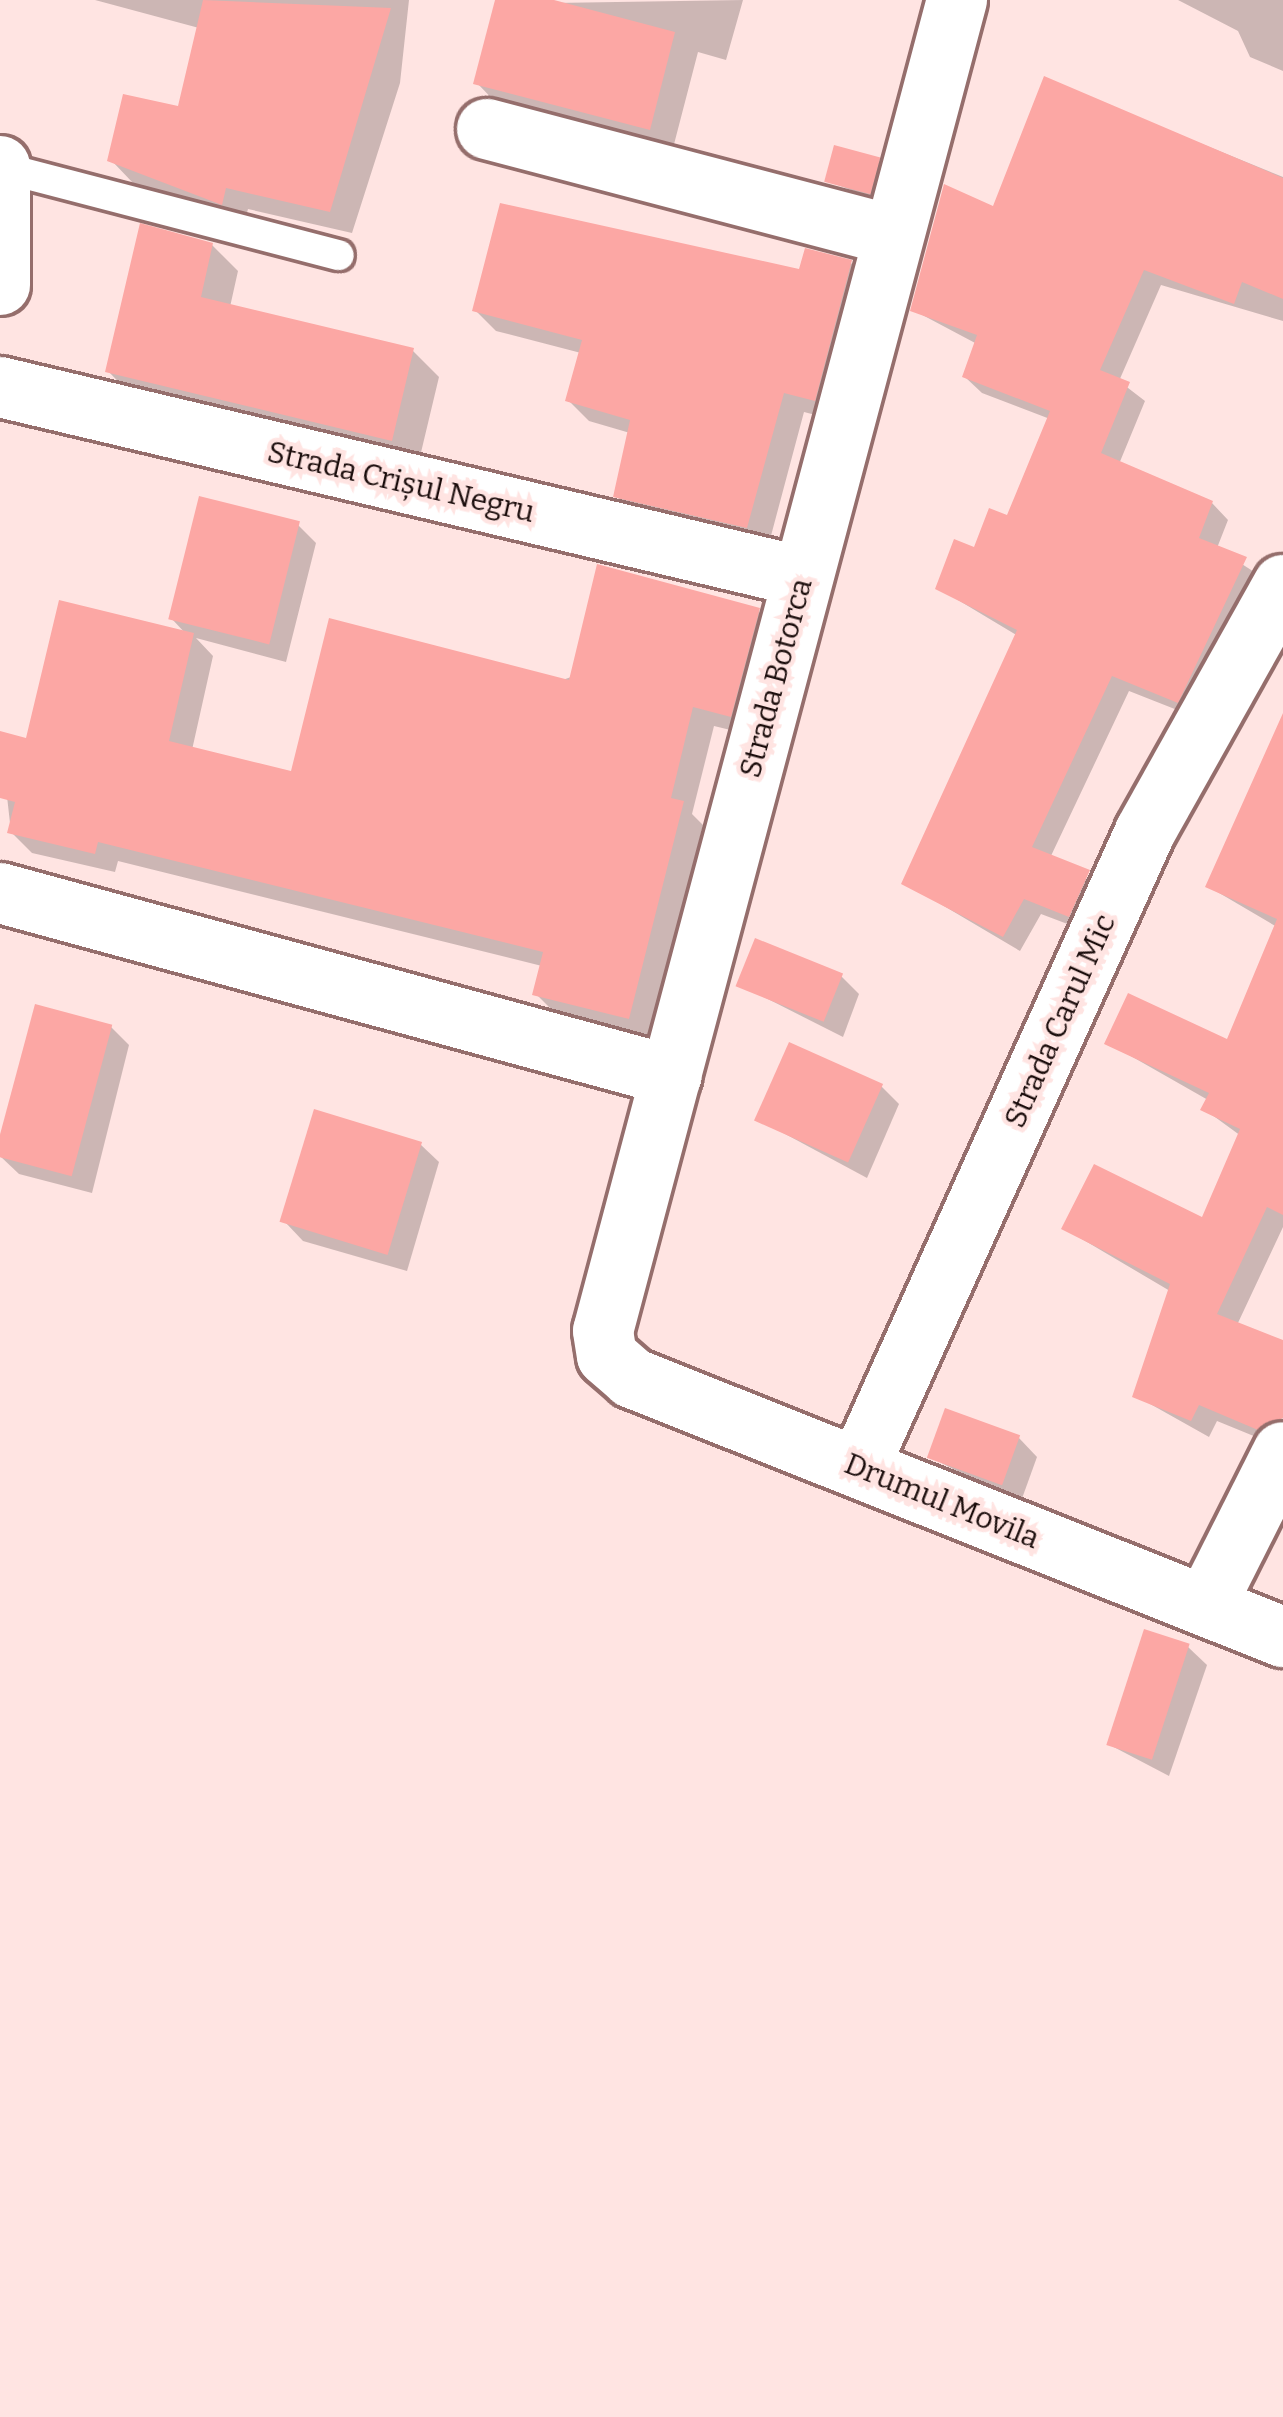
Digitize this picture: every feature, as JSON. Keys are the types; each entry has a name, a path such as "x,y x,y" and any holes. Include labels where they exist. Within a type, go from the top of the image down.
{"street":[{"name":"Strada Botorca","path":"607,1357 603,1331 957,0"},
{"path":"487,130 892,235"},
{"path":"0,167 0,285"},
{"name":"Strada Crișul Negru","path":"0,387 802,577"},
{"name":"Strada Carul Mic","path":"859,1468 1145,832 1283,585"},
{"path":"0,893 672,1076"},
{"name":"Drumul Movila","path":"607,1357 632,1378 1283,1637"},
{"path":"1206,1606 1283,1452"}],"lane":[{"path":"0,167 339,255"}],"building":[{"path":"203,0 391,8 330,212 226,188 222,205 107,161 123,94 178,106"},
{"path":"495,0 554,0 675,32 650,130 473,84"},
{"path":"1044,76 1283,178 1283,299 1242,282 1234,304 1144,270 1100,370 1130,382 1101,453 1213,501 1199,538 1247,557 1178,703 1112,676 1032,847 1090,870 1069,917 1024,899 1003,937 901,884 1017,630 935,589 954,539 974,547 989,508 1007,515 1050,411 962,377 977,335 910,311 944,184 993,206"},
{"path":"834,145 880,157 871,194 824,182"},
{"path":"500,203 799,269 805,248 852,260 815,401 784,393 747,528 613,497 630,420 565,401 582,340 472,311"},
{"path":"140,223 213,243 201,297 414,348 392,441 105,372"},
{"path":"199,496 300,521 269,644 168,619"},
{"path":"597,564 760,608 731,717 693,707 671,798 684,801 629,1019 532,995 543,952 98,842 95,854 7,833 15,802 0,798 0,731 26,738 59,600 194,633 169,741 291,771 329,618 569,680"},
{"path":"1283,713 1283,1215 1267,1207 1217,1314 1283,1340 1283,1418 1258,1430 1199,1405 1191,1421 1132,1397 1170,1284 1061,1229 1094,1164 1202,1217 1240,1129 1200,1110 1209,1093 1104,1044 1128,993 1227,1039 1277,919 1205,887"},
{"path":"755,938 843,974 824,1022 736,986"},
{"path":"35,1004 112,1025 72,1176 0,1157 0,1135"},
{"path":"789,1042 883,1084 848,1162 754,1121"},
{"path":"314,1109 422,1142 388,1255 280,1222"},
{"path":"945,1408 1020,1435 1002,1485 927,1458"},
{"path":"1144,1629 1190,1644 1152,1760 1106,1745"}]}
